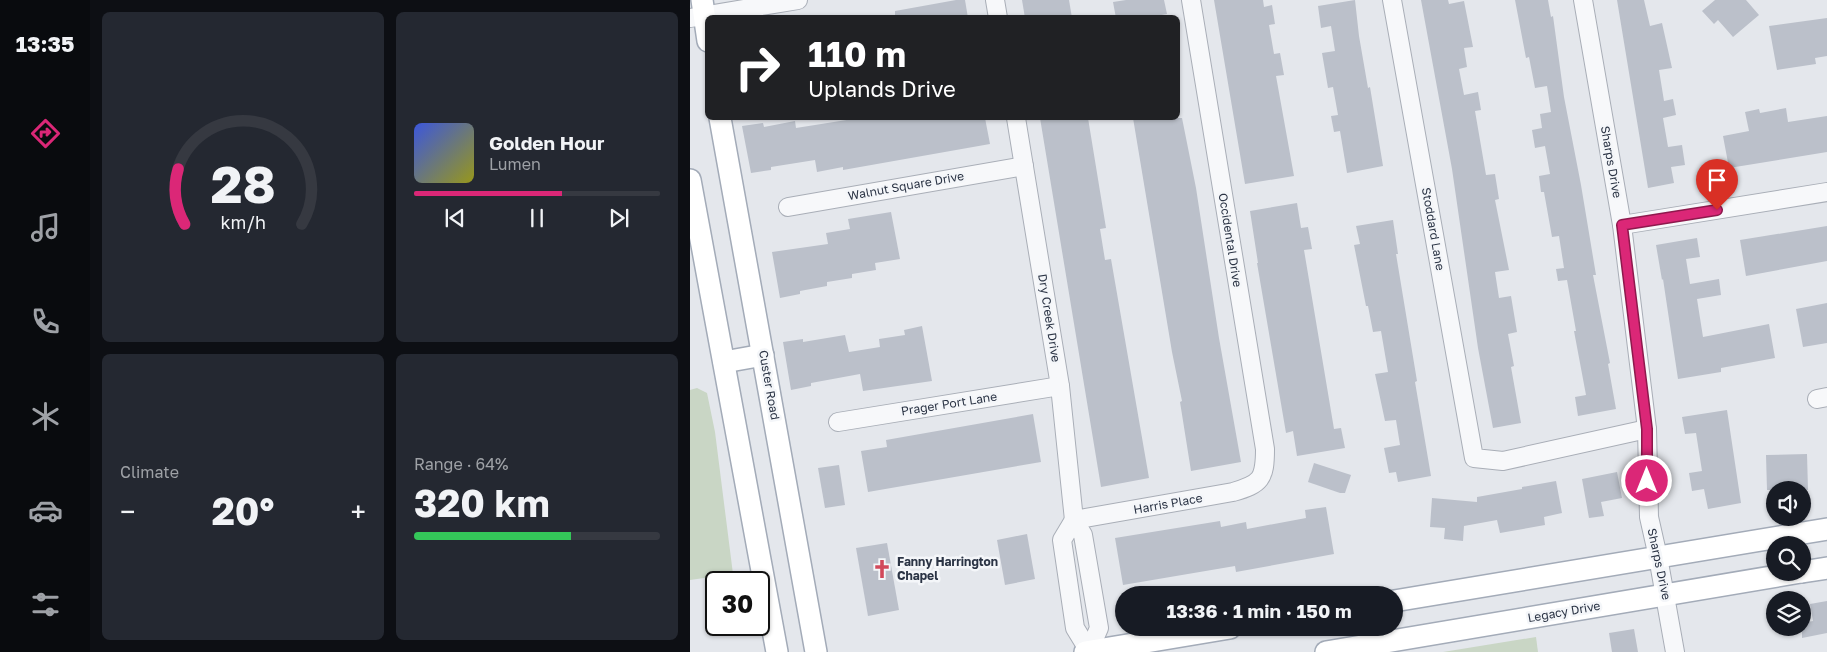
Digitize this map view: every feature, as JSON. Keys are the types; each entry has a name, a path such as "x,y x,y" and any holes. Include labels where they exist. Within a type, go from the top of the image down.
{"main road":[{"path":"698,11 705,32"},
{"name":"Custer Road","path":"720,120 816,652"},
{"path":"690,180 777,652"},
{"path":"724,362 763,355"},
{"path":"1403,599 1827,529"},
{"name":"Legacy Drive","path":"1811,571 1827,568"},
{"name":"Legacy Drive","path":"1326,652 1766,578"},
{"path":"1085,652 1183,636"}],"street":[{"path":"698,11 798,0"},
{"path":"996,0 998,15"},
{"name":"Occidental Drive","path":"1191,0 1265,449 1265,467 1260,480"},
{"name":"Stoddard Lane","path":"1392,0 1474,458 1503,461 1647,429"},
{"name":"Sharps Drive","path":"1583,0 1622,225 1647,429 1649,518 1675,652"},
{"name":"Dry Creek Drive","path":"1016,120 1060,386 1074,520 1083,535 1098,628 1090,652"},
{"name":"Walnut Square Drive","path":"788,207 1024,166"},
{"path":"1622,225 1827,192"},
{"name":"Prager Port Lane","path":"838,422 1060,386"},
{"name":"Harris Place","path":"1074,520 1233,492 1247,488 1260,480"}],"green space":[{"path":"697,388 707,393 715,432 733,571 705,571 705,578 690,580 690,390"},
{"path":"1536,637 1538,652 1443,652"}],"building":[{"path":"965,0 968,15 895,15 895,11"},
{"path":"1022,0 1069,0 1072,15 1024,15"},
{"path":"1164,0 1167,14 1115,15 1113,2"},
{"path":"1214,0 1263,0 1264,7 1272,5 1275,24 1269,25 1274,54 1280,53 1284,75 1276,76 1294,176 1245,184"},
{"path":"1355,0 1359,36 1368,88 1370,87 1383,166 1347,173 1340,131 1334,132 1331,116 1338,115 1333,87 1328,88 1322,53 1335,51 1331,26 1321,28 1318,6"},
{"path":"1421,0 1448,0 1449,4 1464,1 1473,47 1464,48 1467,67 1459,69 1464,95 1478,92 1481,110 1475,111 1486,175 1495,174 1499,199 1495,200 1509,270 1495,272 1499,298 1511,296 1517,332 1508,334 1514,366 1511,367 1521,423 1493,428 1478,348 1452,169"},
{"path":"1515,0 1548,0 1551,17 1553,16 1564,97 1596,275 1593,275 1610,363 1608,364 1616,409 1578,416 1575,397 1586,395 1574,331 1576,331 1567,280 1558,281 1556,269 1564,268 1559,236 1552,237 1544,192 1541,192 1539,176 1550,174 1545,146 1535,148 1532,130 1542,128 1540,114 1551,112 1547,86 1535,88 1529,57 1526,58"},
{"path":"1617,0 1644,0 1650,26 1662,23 1672,68 1659,70 1664,101 1673,99 1676,115 1663,118 1668,147 1682,145 1685,165 1671,167 1674,183 1648,188"},
{"path":"1715,0 1746,0 1759,15 1733,37 1718,20 1714,24 1702,11"},
{"path":"1827,18 1827,56 1815,58 1816,64 1777,70 1769,26"},
{"path":"1786,108 1788,122 1827,116 1827,152 1729,168 1723,136 1749,131 1745,112 1759,109 1760,113"},
{"path":"1182,118 1196,188 1219,338 1241,462 1191,471 1180,402 1182,401 1133,120 1180,120"},
{"path":"846,120 985,120 990,144 843,170 843,167 817,172 815,160 771,167 771,170 751,173 742,126 763,123 764,127 795,121 796,128"},
{"path":"1040,120 1088,120 1106,228 1100,229 1105,260 1111,259 1149,478 1101,487"},
{"path":"1297,203 1301,228 1308,227 1312,249 1304,250 1334,429 1341,428 1345,448 1297,456 1293,431 1286,433 1250,211"},
{"path":"891,212 900,259 875,263 876,270 852,274 852,278 827,282 827,286 800,291 800,294 780,298 772,252 828,244 826,233 850,229 848,219"},
{"path":"1393,220 1398,254 1396,254 1417,381 1415,382 1431,476 1398,482 1396,472 1389,473 1384,448 1400,445 1396,420 1385,421 1375,374 1388,372 1381,331 1373,332 1354,245 1360,244 1356,226"},
{"path":"1827,226 1827,261 1746,276 1740,240"},
{"path":"1697,238 1700,257 1686,259 1690,284 1719,279 1721,295 1697,299 1703,337 1769,324 1775,358 1721,368 1721,372 1678,379 1656,245"},
{"path":"1827,303 1827,343 1803,347 1796,309"},
{"path":"922,326 932,381 863,391 860,374 811,383 811,386 791,390 783,342 803,339 803,342 845,335 849,352 880,347 879,339 905,335 904,330"},
{"path":"1727,410 1741,503 1708,509 1704,489 1692,491 1689,473 1702,471 1696,433 1685,434 1682,417"},
{"path":"1033,414 1041,462 868,492 861,451 887,447 886,440"},
{"path":"1807,454 1808,481 1767,481 1766,455"},
{"path":"1314,463 1351,475 1345,493 1308,482"},
{"path":"839,465 845,505 825,508 818,468"},
{"path":"1617,472 1622,498 1601,502 1604,516 1589,518 1582,479"},
{"path":"1556,481 1562,513 1544,517 1545,525 1500,533 1497,520 1464,526 1463,541 1444,539 1445,528 1430,527 1432,498 1477,502 1477,497"},
{"path":"1326,507 1334,554 1236,572 1235,566 1123,585 1115,538 1220,521 1221,527 1246,522 1247,529 1306,518 1305,510"},
{"path":"1027,534 1035,579 1005,585 997,540"},
{"path":"887,543 899,610 868,616 856,548"},
{"path":"1827,601 1827,633 1802,638 1802,636 1811,636 1811,621 1813,621 1811,604"},
{"path":"1634,629 1638,652 1612,652 1609,633"}],"place":[{"name":"Fanny Harrington Chapel","path":"882,569"}],"route":[{"path":"1647,481 1647,429 1622,225 1717,210"}]}
